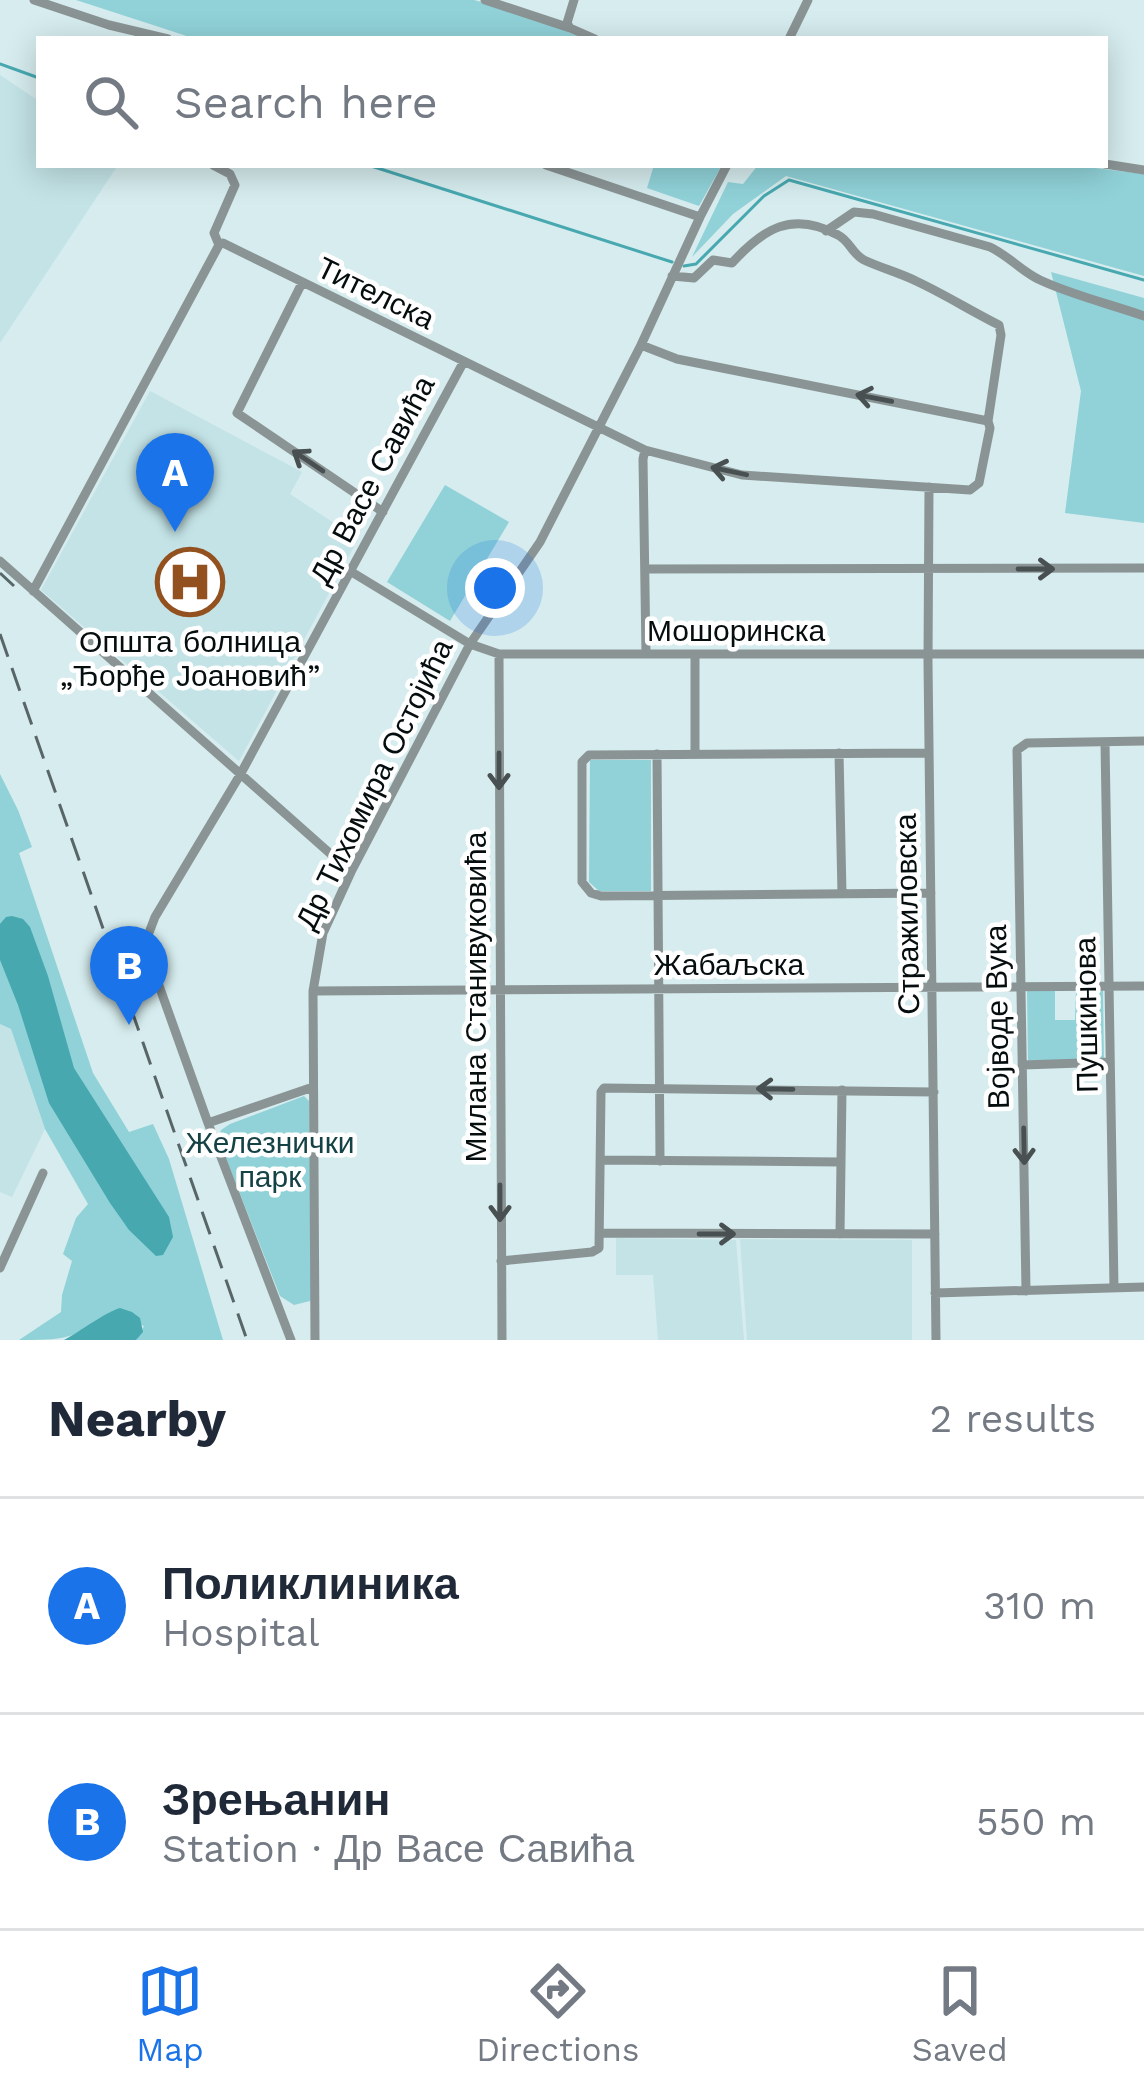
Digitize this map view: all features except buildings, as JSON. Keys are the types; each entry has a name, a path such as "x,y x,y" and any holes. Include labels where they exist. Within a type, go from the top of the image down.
{"street":[{"path":"34,0 151,36"},
{"path":"485,0 588,36"},
{"path":"570,28 567,17 574,0"},
{"path":"790,36 808,0"},
{"path":"1108,164 1144,170"},
{"path":"33,591 219,245 214,233 235,185 230,174 219,168"},
{"path":"555,168 700,217"},
{"name":"Др Тихомира Остојића","path":"315,1340 313,991 323,933 470,644 540,542 725,168"},
{"path":"672,276 690,279 713,260 732,262 762,234 780,225 840,231 859,211 990,247 1043,281 1144,316"},
{"path":"641,345 676,359 988,421 999,325 915,280 859,258 840,231"},
{"name":"Тителска","path":"219,245 645,450 742,476 970,490 980,480 988,421"},
{"path":"302,283 238,415 382,512"},
{"name":"Др Васе Савића","path":"291,1340 146,944 155,917 240,775 463,363"},
{"path":"645,450 646,653"},
{"name":"Стражиловска","path":"929,487 936,1340"},
{"path":"0,561 351,872"},
{"path":"645,569 1144,568"},
{"name":"Мошоринска","path":"350,572 470,644 499,654 1144,654"},
{"name":"Милана Станивуковића","path":"499,654 502,1340"},
{"path":"695,654 695,754"},
{"path":"1105,742 1144,741"},
{"name":"Војводе Вука","path":"1026,1291 1017,753 1023,744 1105,742"},
{"name":"Пушкинова","path":"1105,742 1114,1288"},
{"path":"839,753 842,894"},
{"path":"929,753 589,754 582,762 584,886 591,893 931,893"},
{"path":"657,754 660,1161"},
{"name":"Жабаљска","path":"313,991 1144,986"},
{"path":"1023,1065 1111,1063"},
{"path":"208,1123 313,1087"},
{"path":"501,1261 599,1248 602,1090 609,1087 934,1091"},
{"path":"840,1234 842,1090"},
{"path":"601,1160 841,1162"},
{"path":"0,1268 43,1173"},
{"path":"600,1233 935,1234"},
{"path":"935,1293 1144,1287"}],"shaded area":[{"path":"0,75 36,99 36,168 116,168 0,343"},
{"name":"Општа болница „Ђорђе Јоановић”","path":"150,391 302,472 290,494 358,539 239,761 41,590"},
{"path":"12,916 30,927 74,1068 169,1217 173,1237 163,1255 156,1256 129,1230 49,1103 0,960 0,924"},
{"path":"0,1024 11,1029 45,1129 12,1197 0,1192"},
{"path":"616,1238 736,1240 744,1340 658,1340 653,1275 616,1275"},
{"path":"740,1239 912,1240 912,1340 747,1340"},
{"path":"120,1308 140,1318 143,1332 136,1340 64,1340 107,1314"}],"green space":[{"path":"76,0 474,0 527,14 577,36 187,36"},
{"path":"653,168 720,168 699,206 647,188"},
{"path":"756,168 1095,168 1144,174 1144,276 786,176 733,214 692,257 728,182 743,184"},
{"path":"1051,272 1144,298 1144,523 1065,513 1081,391"},
{"path":"445,485 509,522 450,621 387,582"},
{"path":"590,760 651,760 651,891 599,891 589,882"},
{"path":"0,774 32,847 19,853 93,1073 129,1132 153,1124 169,1159 223,1340 136,1340 144,1326 110,1312 68,1336 19,1340 61,1312 72,1261 63,1254 76,1218 88,1204 45,1129 11,1029 0,1024"},
{"path":"1103,990 1104,1060 1028,1061 1027,991 1055,991 1055,1020 1075,1020 1076,991"},
{"name":"Железнички парк","path":"304,1096 309,1101 312,1297 294,1305 280,1296 218,1138 230,1124"}],"waterway":[{"path":"0,64 36,77"},
{"path":"377,168 672,262"},
{"path":"684,266 696,264 764,196 789,180 1144,280"}],"railway":[{"path":"0,573 14,586"},
{"path":"0,634 247,1340"}],"place":[{"name":"Поликлиника","path":"175,532"},
{"name":"Општа болница „Ђорђе Јоановић”","path":"190,582"},
{"name":"Зрењанин","path":"129,1025"}]}
